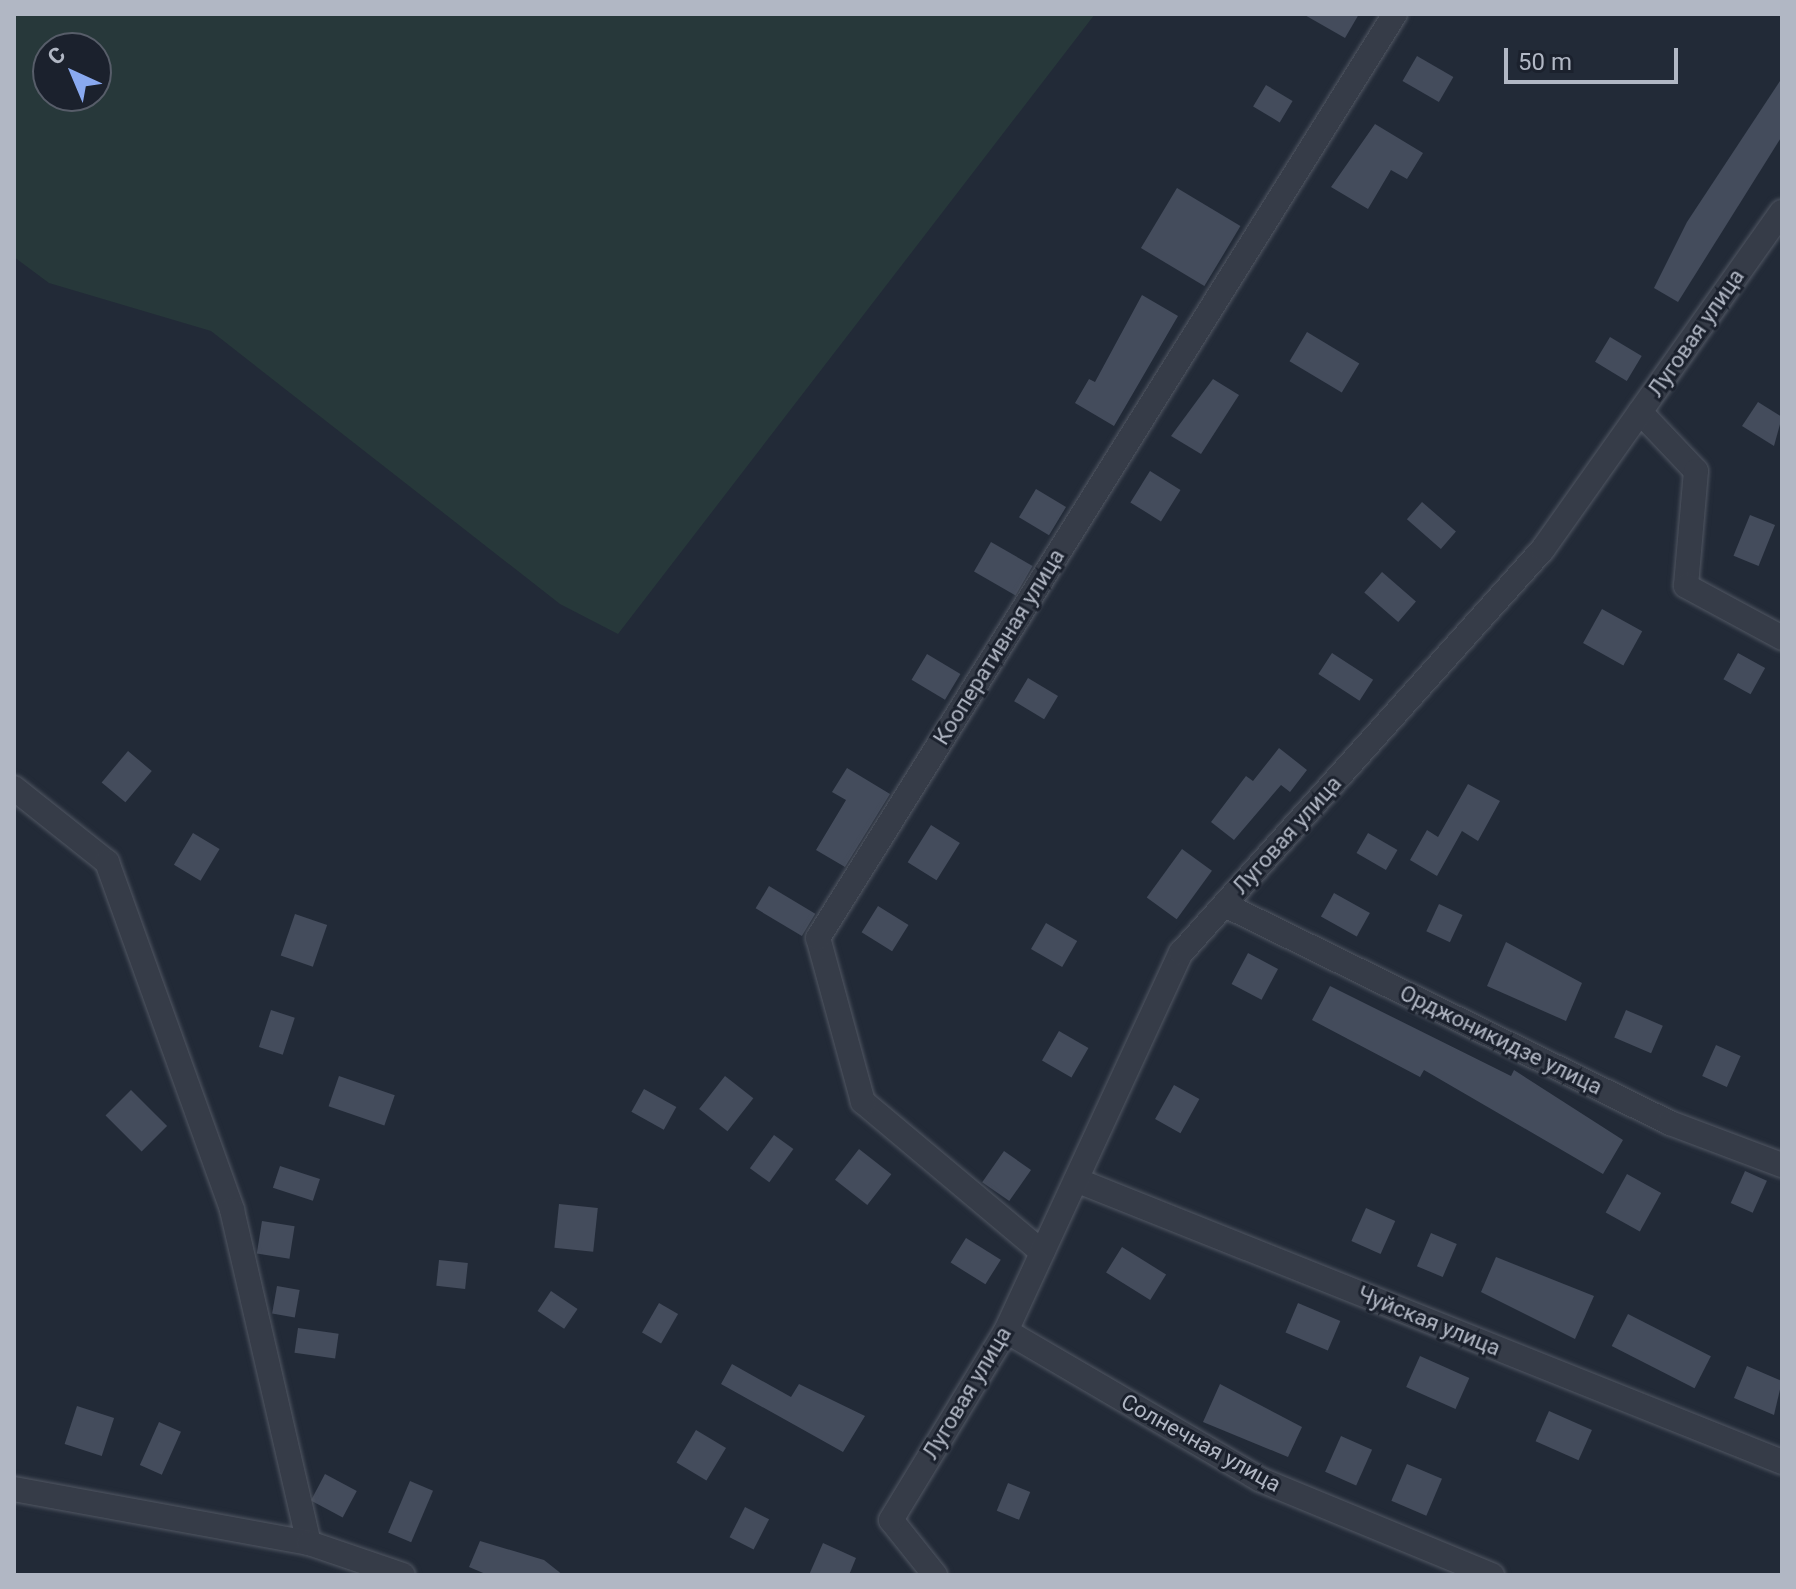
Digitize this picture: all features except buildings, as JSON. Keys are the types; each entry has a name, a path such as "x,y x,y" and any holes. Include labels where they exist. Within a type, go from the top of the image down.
{"street":[{"name":"Кооперативная улица","path":"1042,1252 863,1102 818,938 1395,14"},
{"name":"Луговая улица","path":"935,1575 891,1520 1006,1331 1181,953 1543,549 1782,212"},
{"path":"1640,412 1696,471 1686,586 1782,638"},
{"path":"14,788 107,862 232,1210 309,1543"},
{"name":"Орджоникидзе улица","path":"1225,905 1670,1123 1782,1165"},
{"name":"Чуйская улица","path":"1076,1180 1782,1462"},
{"name":"Солнечная улица","path":"1006,1331 1261,1480 1492,1575"},
{"path":"14,1489 309,1543 403,1575"}],"shaded area":[{"path":"14,14 1095,14 618,634 560,604 211,331 49,283 14,257"}]}
